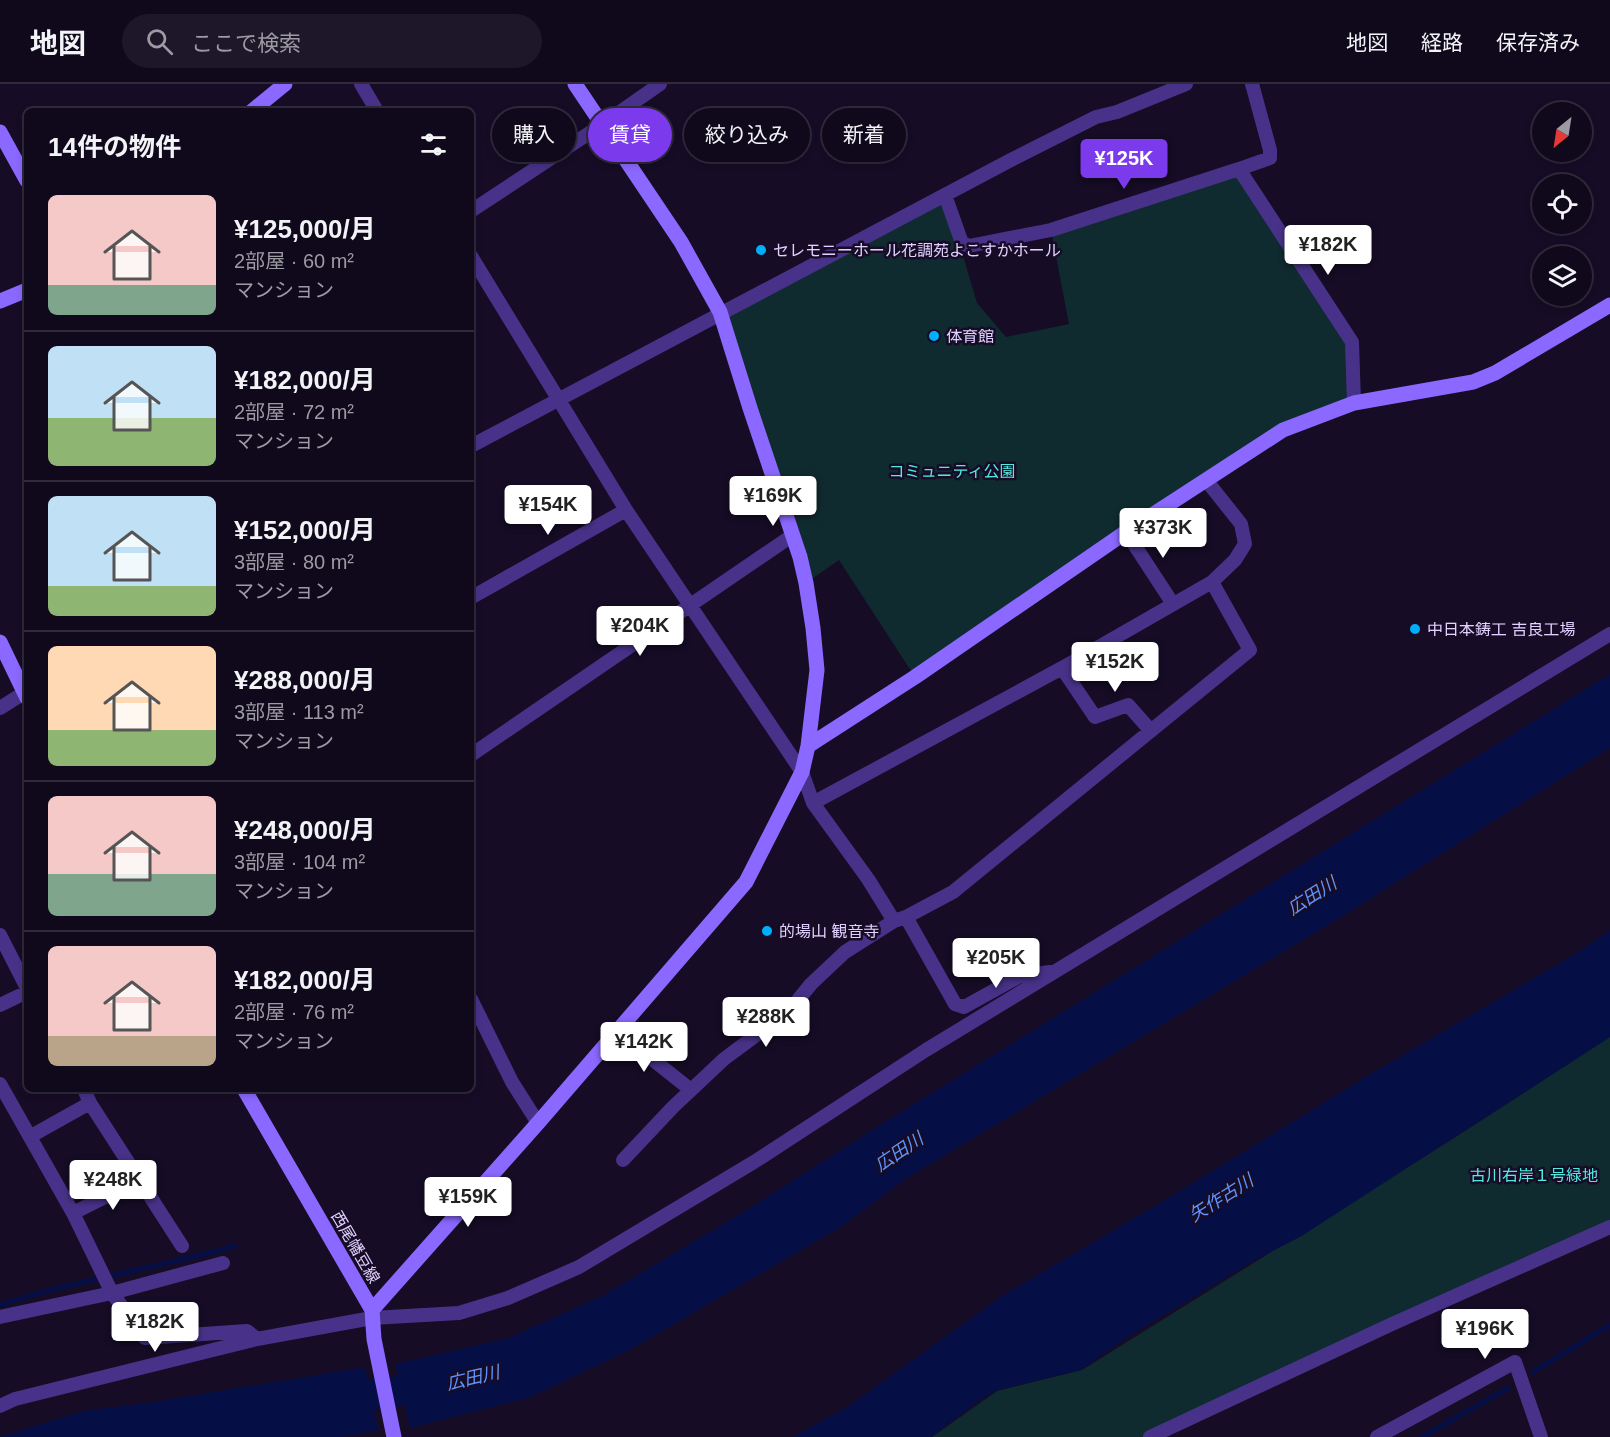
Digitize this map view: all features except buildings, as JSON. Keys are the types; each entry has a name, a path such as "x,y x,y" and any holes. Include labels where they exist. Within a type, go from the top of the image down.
{"street":[{"path":"256,108 285,84"},
{"path":"361,84 375,108"},
{"path":"575,84 592,108"},
{"path":"626,108 660,84"},
{"path":"474,444 720,312 1096,117 1117,112 1186,84"},
{"path":"945,195 962,243 969,246 1051,230 1270,158 1270,150 1252,84"},
{"path":"0,132 24,176"},
{"path":"474,208 588,134"},
{"path":"372,1314 746,882 802,772 808,746 817,670 806,583 793,535 720,312 681,242 628,162"},
{"path":"1239,169 1352,342 1354,403"},
{"path":"474,261 626,510 802,772 813,803 900,919 955,1004 964,1007 1020,976 1055,972"},
{"path":"0,301 24,291"},
{"path":"808,746 915,678 1126,532 1283,430 1354,403 1473,382 1495,373 1610,305"},
{"path":"813,803 1062,668 1212,582 1235,560 1245,544 1241,524 1206,480"},
{"path":"474,596 626,510"},
{"path":"1126,532 1173,604"},
{"path":"474,753 793,535"},
{"path":"623,1160 724,1059 790,1010 811,984 845,952 900,919 953,892 1250,651 1212,582"},
{"path":"0,1406 15,1399 257,1338 372,1314 459,1313 508,1298 579,1267 754,1162 926,1050 1610,634"},
{"path":"0,642 24,690"},
{"path":"1062,668 1095,717 1128,705 1151,731"},
{"path":"0,708 24,695"},
{"path":"0,935 24,984"},
{"path":"0,1005 24,992"},
{"path":"474,1005 512,1082 538,1123"},
{"path":"618,1032 691,1090"},
{"path":"0,1084 72,1213 110,1288 145,1338 247,1331 257,1338"},
{"path":"85,1092 182,1246"},
{"name":"西尾幡豆線","path":"246,1092 372,1314 374,1340 394,1437"},
{"path":"31,1137 90,1102"},
{"path":"72,1213 139,1180"},
{"path":"1150,1437 1392,1324 1610,1227"},
{"path":"0,1317 110,1288 223,1263"},
{"path":"1377,1437 1515,1362 1541,1437"}],"green space":[{"name":"コミュニティ公園","path":"1239,169 1352,342 1354,403 1283,430 915,677 839,560 806,583 720,312 945,195 977,303 1006,337 1069,324 1051,230"},
{"name":"古川右岸１号緑地","path":"1610,1037 1610,1221 1145,1437 932,1437 997,1391 1082,1370 1454,1138"}],"water":[{"path":"1610,674 1610,748 1341,917 907,1178 839,1228 631,1349 531,1397 410,1428 395,1364 509,1338 604,1295 750,1208 885,1122"},
{"name":"矢作古川","path":"1610,930 1610,1037 1300,1237 1253,1261 1125,1339 1081,1370 997,1390 931,1437 793,1437 847,1407 1002,1296 1580,951"},
{"path":"365,1367 378,1430 342,1437 0,1437 83,1411 154,1402"}],"waterway":[{"path":"0,1305 58,1288 234,1246"},
{"path":"1533,1372 1610,1325"},
{"name":"広田川","path":"332,1399 442,1386"},
{"path":"1422,1437 1508,1388"}],"place":[{"name":"セレモニーホール花調苑よこすかホール","path":"761,250"},
{"name":"体育館","path":"934,336"},
{"name":"中日本鋳工 吉良工場","path":"1415,629"},
{"name":"的場山 観音寺","path":"767,931"}]}
